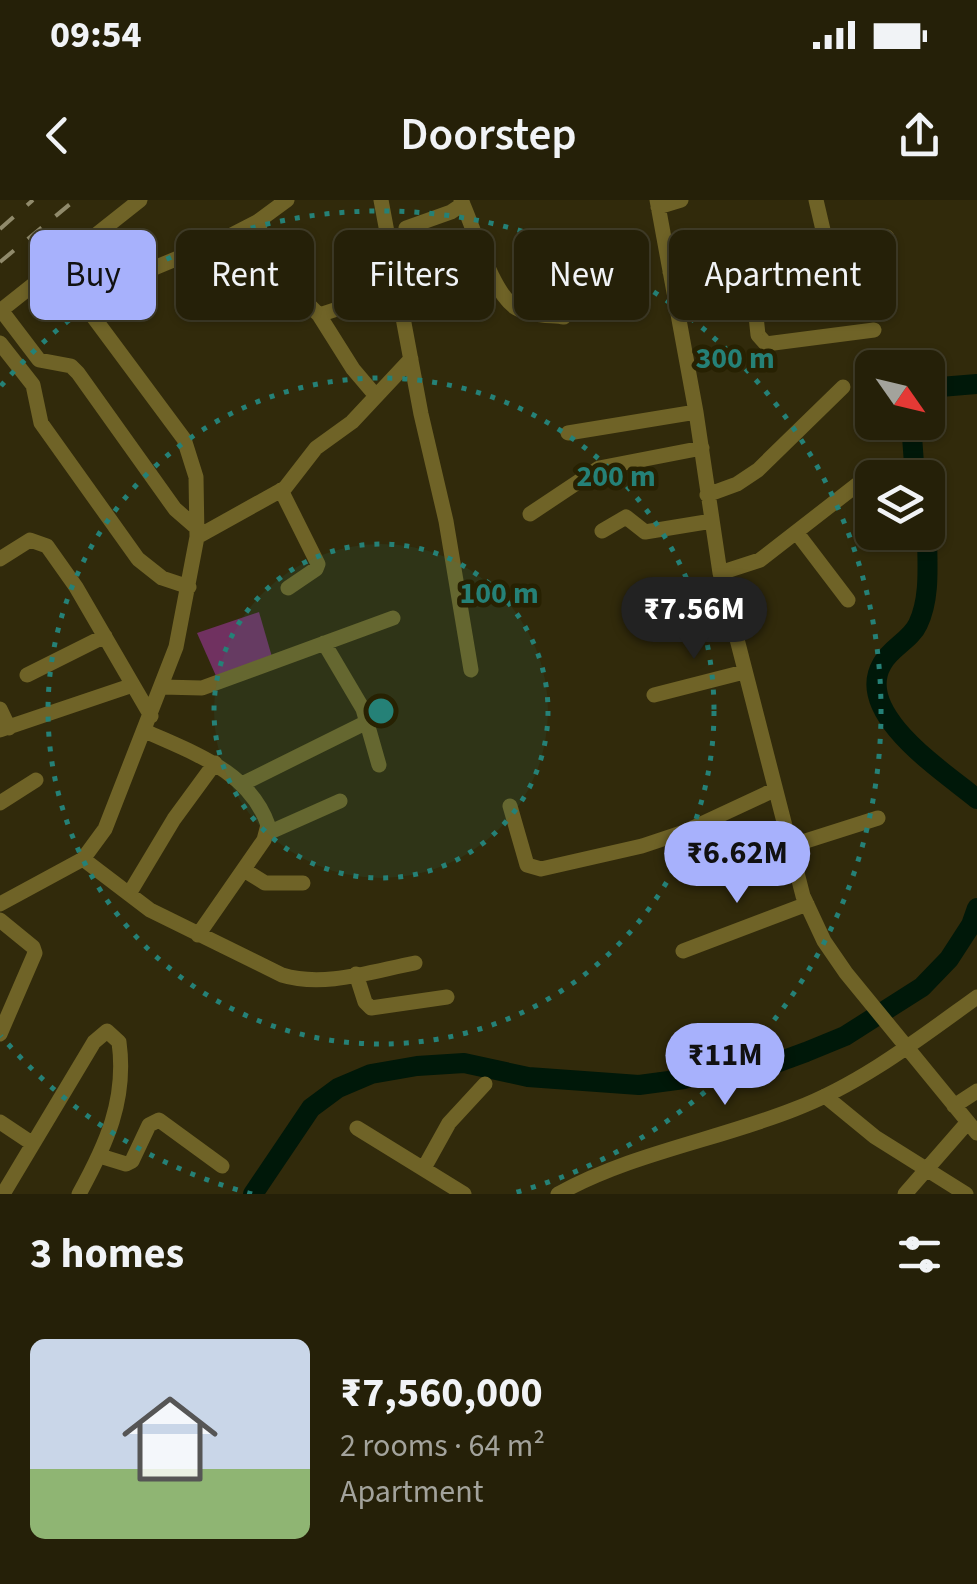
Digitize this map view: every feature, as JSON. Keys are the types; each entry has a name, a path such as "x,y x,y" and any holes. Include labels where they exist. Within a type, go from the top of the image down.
{"street":[{"path":"103,230 140,200"},
{"path":"156,267 257,222 287,200"},
{"path":"381,200 387,230"},
{"path":"669,267 657,204 681,200"},
{"path":"816,200 822,230"},
{"path":"406,228 451,212 462,202 472,230"},
{"path":"257,222 286,296 310,306 319,315 353,369 376,396"},
{"path":"494,275 514,306"},
{"path":"30,288 0,310 39,360 70,366 78,373 175,509 197,533"},
{"path":"319,315 334,310"},
{"path":"0,904 83,859 105,829 176,647 189,587 197,533 196,477 184,438 95,320"},
{"path":"404,320 446,520 471,670"},
{"path":"679,320 720,573 807,904 824,941 972,1128 905,1194"},
{"path":"756,320 758,336 766,344 874,330"},
{"path":"0,344 33,385 41,423 138,559 152,572 189,587"},
{"path":"197,533 282,490 316,448 352,422 411,359"},
{"path":"707,495 737,484 758,470 843,387"},
{"path":"568,433 696,412"},
{"path":"530,514 599,468 702,448"},
{"path":"720,573 760,560 855,487"},
{"path":"282,490 318,564 316,570 288,588"},
{"path":"602,531 626,516 645,532 712,521"},
{"path":"797,533 848,600"},
{"path":"0,559 30,540 42,542 76,587 134,685 148,723 214,762 242,784 266,818 268,833"},
{"path":"162,687 202,688 393,618"},
{"path":"28,675 104,636"},
{"path":"324,643 362,709 379,766"},
{"path":"654,695 744,672"},
{"path":"0,709 4,729 134,685"},
{"path":"242,784 367,722"},
{"path":"129,894 214,762"},
{"path":"0,803 36,780"},
{"path":"510,806 527,865 541,869 670,836 774,790"},
{"path":"198,935 268,833 340,801"},
{"path":"790,846 878,818"},
{"path":"83,859 150,910 260,966 300,980 416,964"},
{"path":"244,870 265,883 303,884"},
{"path":"683,951 807,904"},
{"path":"0,920 35,953 0,1034"},
{"path":"356,974 364,1002 372,1008 447,997"},
{"path":"558,1194 634,1160 790,1112 825,1096 907,1048 977,997"},
{"path":"3,1194 94,1042 107,1031 119,1042 120,1100 100,1156 79,1194"},
{"path":"424,1168 449,1122 485,1084"},
{"path":"954,1106 977,1091"},
{"path":"825,1096 875,1137 966,1194"},
{"path":"100,1156 126,1164 132,1161 150,1125 160,1120 222,1166"},
{"path":"0,1122 33,1144"},
{"path":"357,1128 464,1194"}],"shaded area":[{"path":"259,612 272,657 216,676 197,633"}],"waterway":[{"path":"945,387 977,384"},
{"path":"912,440 914,460"},
{"path":"927,550 922,614 915,630 882,664 876,683 880,703 907,740 977,799"},
{"path":"253,1194 311,1108 338,1088 371,1074 464,1063 528,1077 639,1085 684,1079 725,1066 765,1067 806,1052 845,1036 922,987 949,959 977,908"}],"railway":[{"path":"0,229 33,200"},
{"path":"0,262 75,200"}]}
